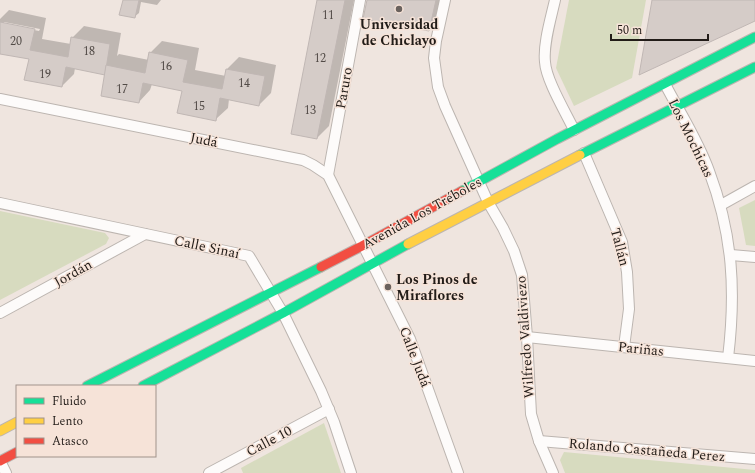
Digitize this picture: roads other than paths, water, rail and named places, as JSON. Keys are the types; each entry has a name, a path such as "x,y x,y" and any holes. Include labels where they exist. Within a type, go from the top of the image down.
{"main road":[{"name":"Avenida Los Tréboles","path":"89,385 362,246 574,130 755,37"},
{"name":"Avenida Los Tréboles","path":"145,385 283,313 372,263 488,202 755,67"},
{"path":"0,431 16,423"},
{"path":"0,461 16,453"}],"street":[{"name":"Paruro","path":"328,175 360,0"},
{"name":"Wilfredo Valdiviezo","path":"445,0 436,41 434,58 438,87 488,202 511,245 522,275 531,414 539,441 553,473"},
{"path":"555,0 545,50 545,61 547,73 574,130"},
{"name":"Los Mochicas","path":"665,84 694,137 709,170 721,205 731,255 733,289 732,324 728,358"},
{"name":"Judá","path":"0,99 303,160 313,164 328,175 362,246"},
{"name":"Tallán","path":"584,153 622,242 627,272 628,309 624,347"},
{"path":"721,205 755,186"},
{"name":"Calle Sinaí","path":"0,203 249,256 269,292 283,313 329,409 351,473"},
{"name":"Jordán","path":"0,313 145,234"},
{"name":"Calle Judá","path":"362,246 410,339 458,473"},
{"path":"731,255 755,257"},
{"name":"Pariñas","path":"527,337 755,361"},
{"name":"Calle 10","path":"209,473 329,409"},
{"name":"Rolando Castañeda Perez","path":"539,441 755,459"},
{"path":"0,461 6,473"}],"place":[{"name":"Universidad de Chiclayo","path":"399,9"},
{"name":"Los Pinos de Miraflores","path":"388,287"}]}
